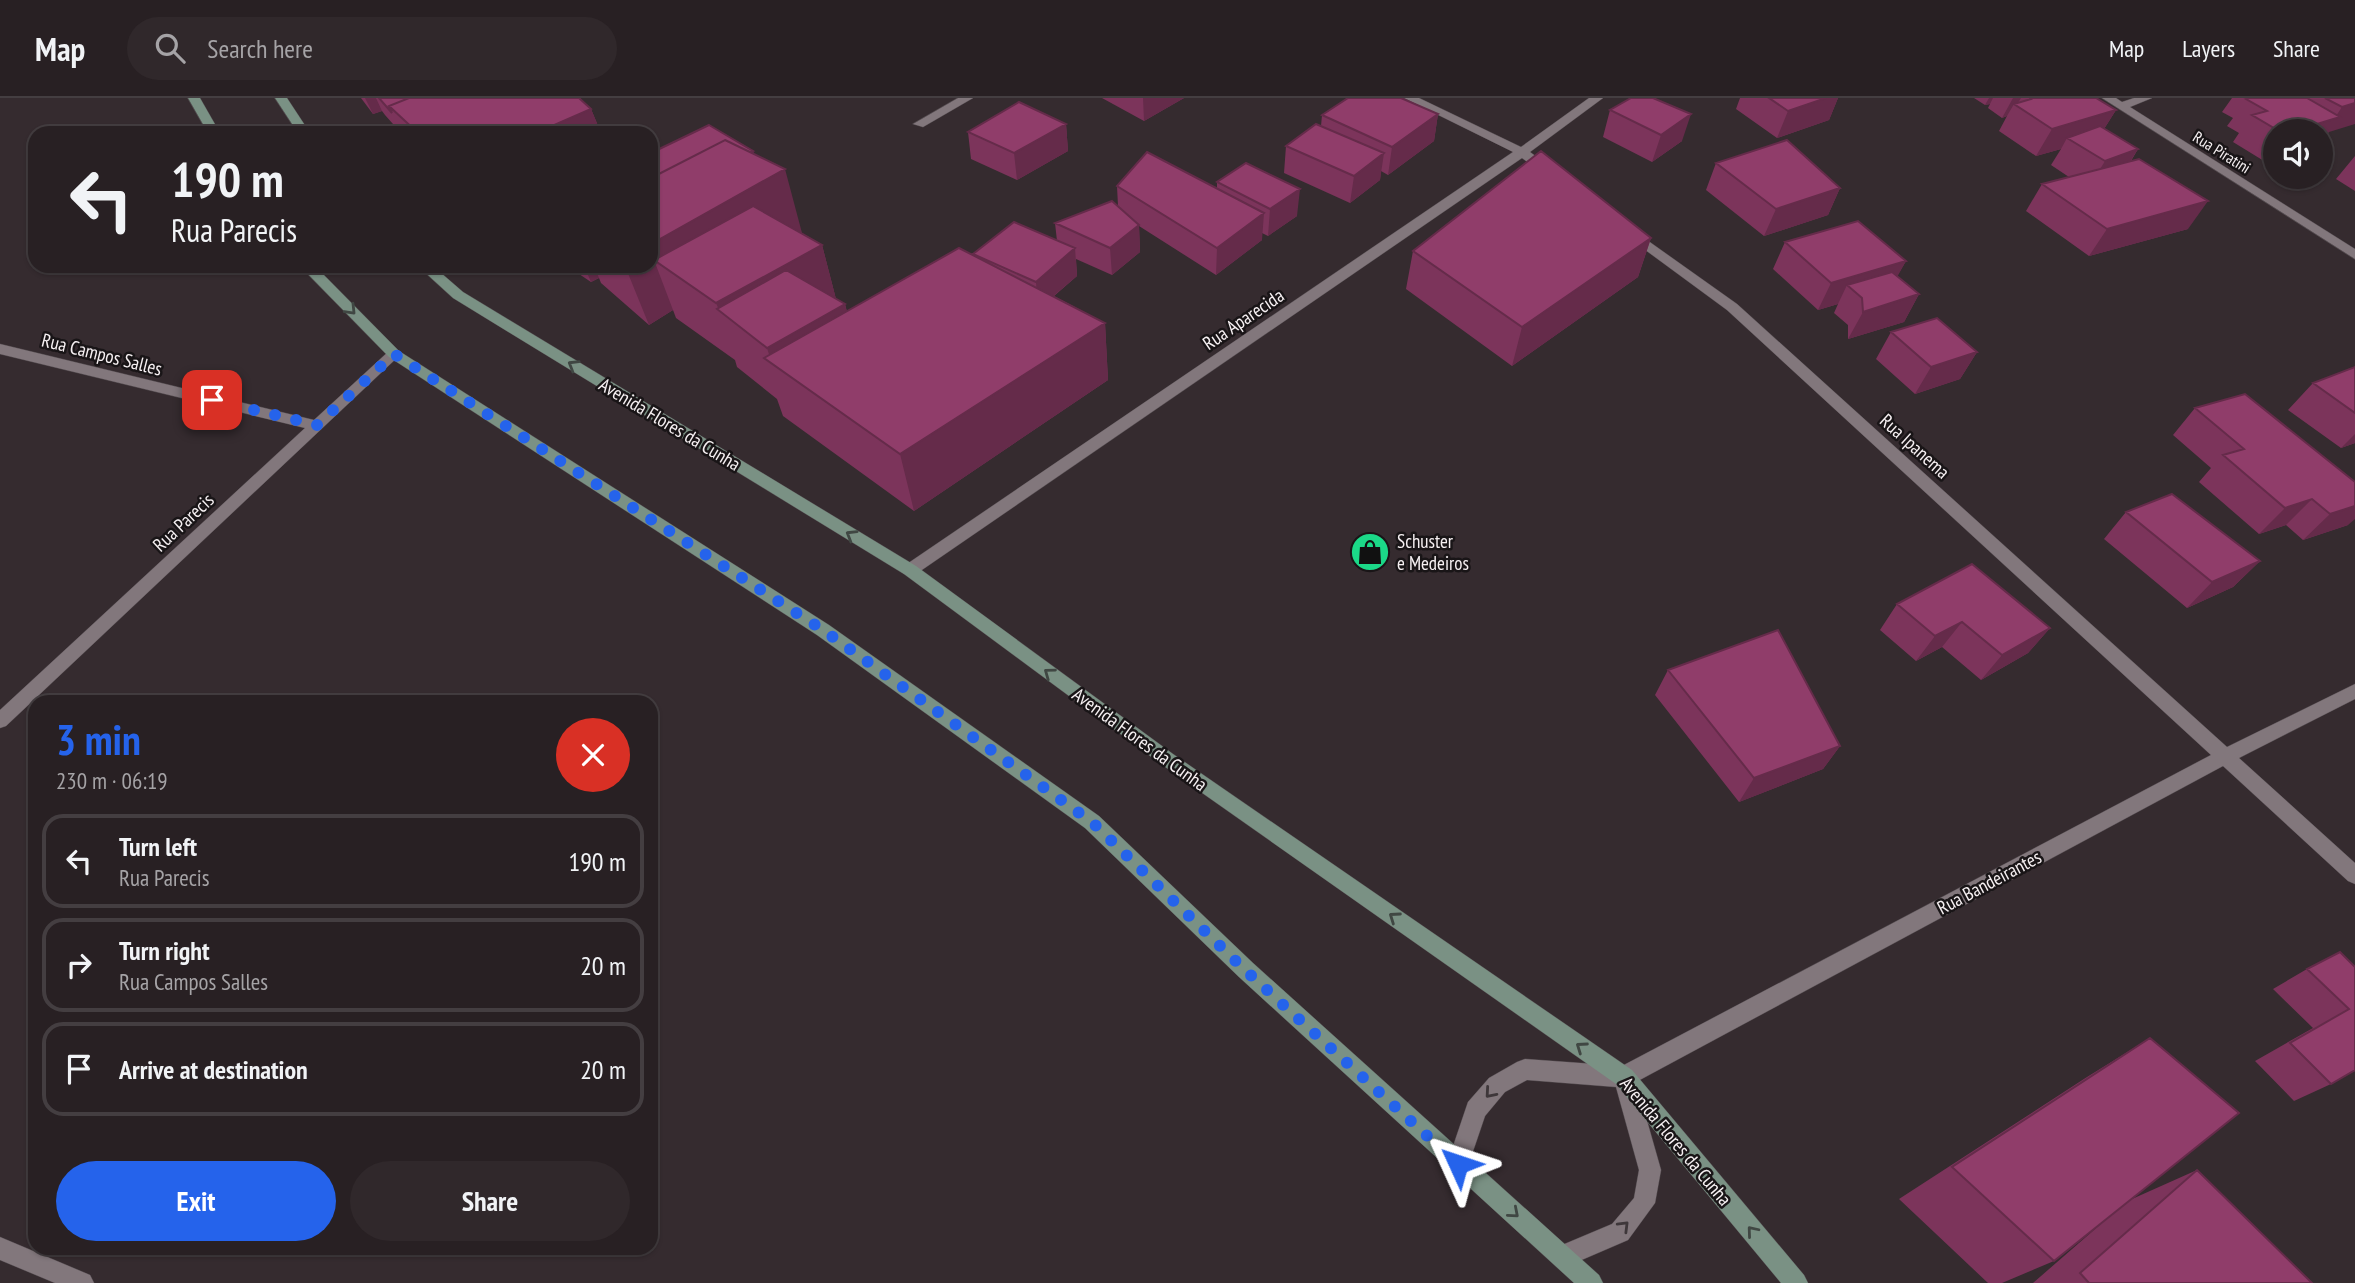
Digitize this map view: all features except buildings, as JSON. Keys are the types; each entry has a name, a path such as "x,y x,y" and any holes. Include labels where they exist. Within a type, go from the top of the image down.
{"main road":[{"path":"194,98 210,126"},
{"path":"281,98 299,126"},
{"path":"314,273 394,354 823,630 1092,822 1245,970 1591,1283"},
{"name":"Avenida Flores da Cunha","path":"433,273 458,295 910,570 1167,759 1624,1077 1796,1283"}],"street":[{"path":"919,124 967,98"},
{"path":"1410,98 1522,152 1566,185"},
{"name":"Rua Aparecida","path":"910,570 1597,98"},
{"name":"Rua Piratini","path":"2108,98 2355,255"},
{"path":"2121,106 2146,98"},
{"name":"Rua Ipanema","path":"1622,226 1732,307 2355,875"},
{"name":"Rua Campos Salles","path":"0,349 317,425"},
{"name":"Rua Parecis","path":"0,721 394,354"},
{"name":"Rua Bandeirantes","path":"1624,1077 2225,756 2355,691"},
{"path":"1458,1164 1476,1110 1497,1085 1525,1069 1624,1077 1650,1170 1644,1203 1620,1232 1563,1256"},
{"path":"0,1248 82,1283"}],"place":[{"name":"Schuster e Medeiros","path":"1370,552"}],"route":[{"path":"212,400 317,425 394,354 823,630 1092,822 1245,970 1458,1164"}]}
